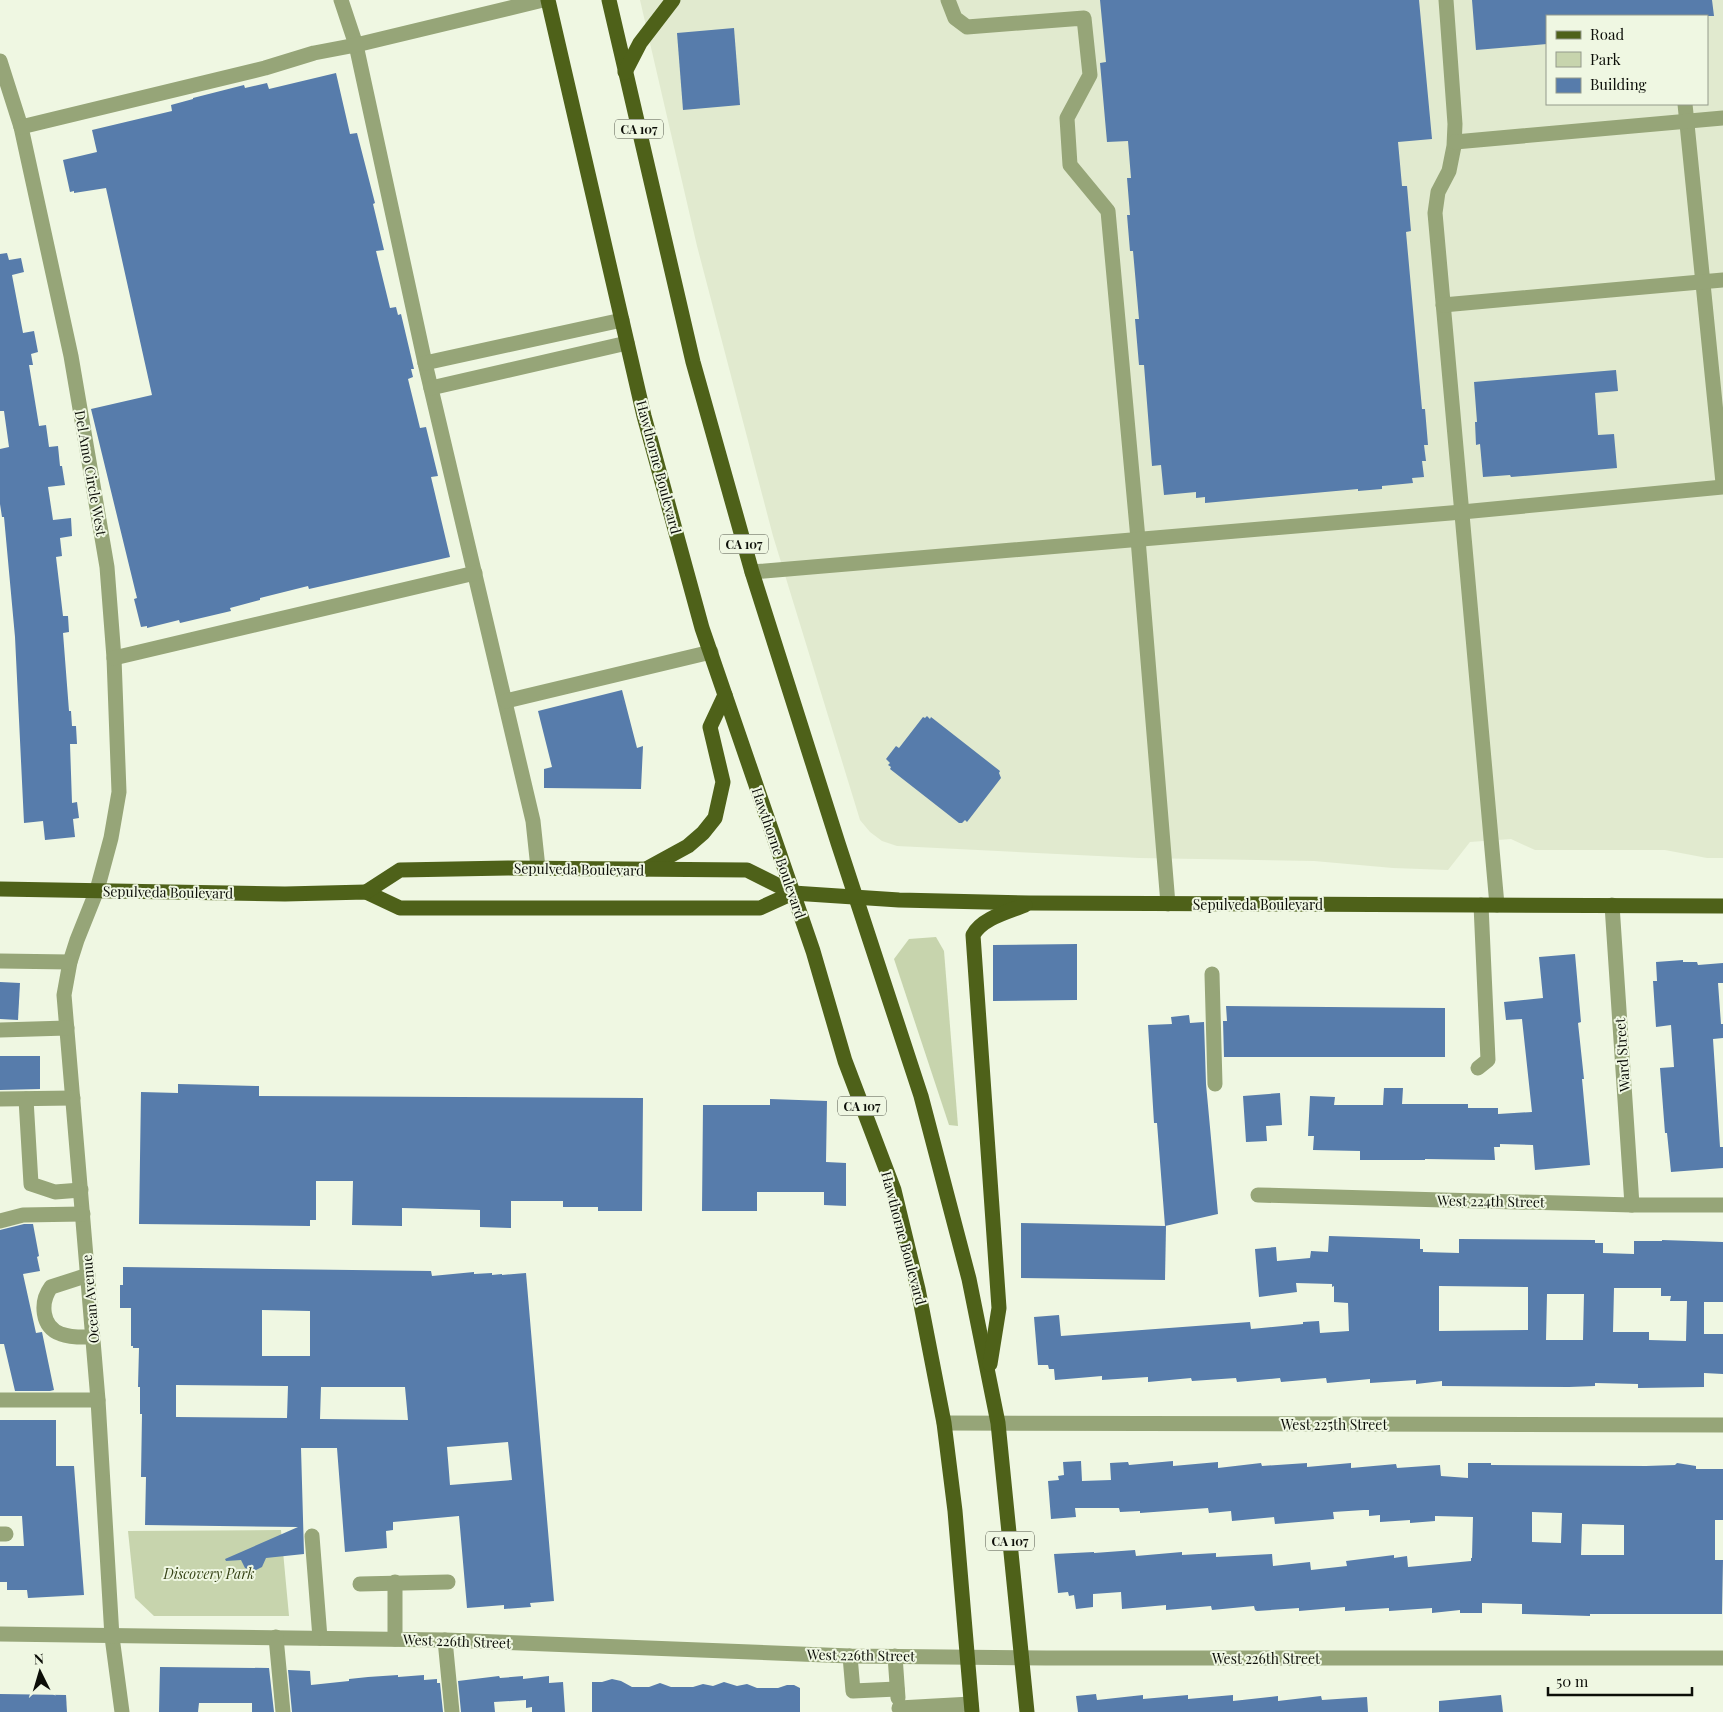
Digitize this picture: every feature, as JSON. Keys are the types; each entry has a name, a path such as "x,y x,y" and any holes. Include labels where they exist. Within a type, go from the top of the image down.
{"main road":[{"name":"Hawthorne Boulevard","path":"548,0 649,435 702,628 813,952 845,1061 894,1190 918,1289 944,1423 955,1511 971,1708"},
{"name":"CA 107","path":"609,0 693,362 752,572 872,950 921,1096 969,1279 998,1423 1026,1712"},
{"path":"626,72 640,43 673,0"},
{"path":"644,870 688,846 703,834 715,818 723,782 710,727 725,695"},
{"name":"Sepulveda Boulevard","path":"366,892 400,870 538,868 747,870 793,893 899,900 1029,903 1723,906"},
{"name":"Sepulveda Boulevard","path":"0,889 286,894 366,892 400,908 760,908 793,893"},
{"path":"988,1373 999,1308 973,935 977,928 986,922 1029,903"}],"street":[{"path":"341,0 356,45 425,363 506,701 533,822 538,868"},
{"path":"21,127 265,68 314,53 356,45 543,0"},
{"path":"948,0 955,18 967,27 1084,18 1090,75 1067,118 1070,165 1108,211 1138,539 1168,904"},
{"path":"1446,0 1455,112 1454,142 1448,171 1438,192 1435,213 1497,905"},
{"name":"Del Amo Circle West","path":"0,61 21,127 70,356 107,567 114,658 119,792 111,838 97,890"},
{"path":"752,572 1462,512 1723,485 1686,105"},
{"path":"1454,142 1723,118"},
{"path":"1444,305 1723,280"},
{"path":"425,363 622,320"},
{"path":"431,388 627,343"},
{"path":"114,658 475,573"},
{"path":"506,701 711,652"},
{"name":"Ocean Avenue","path":"97,890 70,962 64,995 98,1400 112,1637 122,1712"},
{"path":"1478,1068 1488,1060 1481,904"},
{"name":"Ward Street","path":"1612,905 1632,1205"},
{"path":"0,961 70,962"},
{"path":"1212,974 1215,1084"},
{"path":"0,1030 67,1028"},
{"path":"0,1099 73,1098"},
{"path":"26,1099 31,1184 55,1192 81,1190"},
{"name":"West 224th Street","path":"1258,1195 1632,1205 1723,1205"},
{"path":"0,1221 23,1215 83,1214"},
{"path":"88,1275 51,1287 44,1306 47,1322 59,1333 78,1337 93,1336"},
{"path":"0,1400 98,1400"},
{"name":"West 225th Street","path":"944,1423 1723,1425"},
{"path":"312,1536 320,1638"},
{"path":"395,1582 395,1639"},
{"path":"360,1584 448,1582"},
{"name":"West 226th Street","path":"0,1634 445,1640 850,1656 1022,1658 1723,1658"},
{"path":"276,1637 283,1712"},
{"path":"445,1640 452,1712"},
{"path":"850,1656 853,1691 898,1689"},
{"path":"895,1656 899,1710 971,1708"}],"shaded area":[{"path":"640,0 1723,0 1723,858 1707,858 1665,850 1535,850 1511,839 1470,842 1448,870 1393,868 1314,861 1139,858 897,846 882,841 870,832 860,820 773,536 697,246"}],"green space":[{"path":"936,937 944,951 958,1126 949,1125 894,959 909,939"},
{"name":"Discovery Park","path":"281,1530 289,1616 154,1616 135,1598 128,1531"}],"building":[{"path":"1100,0 1419,0 1432,139 1398,142 1402,186 1407,186 1411,231 1406,232 1422,409 1425,409 1428,445 1424,445 1426,461 1422,461 1424,477 1412,478 1413,483 1382,486 1382,489 1358,491 1358,489 1205,503 1205,497 1196,498 1196,492 1164,495 1161,465 1152,466 1144,365 1139,365 1135,319 1139,319 1133,251 1130,251 1127,215 1130,215 1127,178 1131,178 1128,141 1107,142 1100,63 1106,62"},
{"path":"1472,0 1712,0 1714,16 1546,15 1546,44 1476,50"},
{"path":"734,28 740,105 683,110 677,33"},
{"path":"336,73 350,134 357,133 375,203 373,204 384,250 376,251 390,308 396,307 398,315 401,314 414,369 411,369 413,377 408,379 420,428 426,427 438,476 431,477 450,557 309,589 308,586 260,598 260,600 230,608 231,611 180,623 179,620 147,628 147,626 141,627 134,599 137,598 91,409 152,395 106,188 70,192 63,160 97,152 92,130 172,111 171,105 244,85 245,88 267,83 269,89"},
{"path":"7,253 9,260 21,258 24,272 12,275 23,333 34,331 38,352 31,354 33,365 29,365 39,426 46,425 49,447 58,446 60,466 62,466 65,485 48,487 53,520 71,518 72,536 60,538 62,556 56,557 63,616 68,616 69,632 63,633 69,711 71,711 72,726 76,726 77,744 70,744 72,803 77,802 79,818 73,819 75,837 45,840 43,821 24,823 15,637 4,517 2,517 0,504 0,449 9,447 4,411 0,411 0,254"},
{"path":"1616,370 1618,391 1595,393 1598,435 1614,434 1617,468 1511,477 1510,475 1483,477 1480,444 1476,445 1475,422 1477,422 1474,382"},
{"path":"622,690 637,748 643,746 641,789 544,788 544,769 552,767 538,711"},
{"path":"927,716 930,719 931,717 1000,771 1001,778 967,822 965,820 959,823 890,769 891,767 888,765 890,763 886,759 896,746 899,748 923,717"},
{"path":"1077,944 1077,1000 993,1001 993,945"},
{"path":"1575,954 1581,1022 1578,1023 1590,1165 1535,1170 1533,1145 1500,1144 1500,1147 1494,1147 1495,1160 1360,1160 1360,1151 1313,1150 1314,1136 1308,1136 1310,1096 1335,1097 1334,1105 1383,1105 1384,1088 1403,1088 1402,1104 1468,1104 1468,1108 1498,1108 1498,1114 1532,1112 1522,1019 1506,1020 1504,1002 1543,998 1539,957"},
{"path":"1683,960 1683,962 1697,962 1698,965 1723,963 1723,983 1718,983 1723,1038 1713,1039 1720,1147 1723,1147 1723,1168 1671,1172 1667,1133 1665,1133 1660,1068 1674,1067 1671,1025 1656,1027 1653,981 1657,981 1656,962"},
{"path":"0,982 20,983 18,1020 0,1019"},
{"path":"1226,1006 1445,1008 1445,1057 1224,1057 1223,1021 1227,1021"},
{"path":"1189,1015 1190,1023 1204,1022 1206,1084 1218,1214 1165,1226 1157,1123 1154,1123 1148,1025 1172,1024 1171,1017"},
{"path":"0,1056 40,1056 40,1089 0,1090"},
{"path":"178,1084 259,1086 259,1096 643,1098 642,1211 598,1211 598,1207 563,1207 563,1201 511,1201 511,1228 480,1227 480,1210 402,1208 402,1226 352,1225 353,1181 316,1181 316,1220 310,1220 310,1226 139,1224 141,1092 178,1093"},
{"path":"1280,1093 1282,1125 1266,1126 1267,1141 1246,1142 1243,1096"},
{"path":"770,1099 827,1101 826,1162 846,1163 846,1206 824,1205 824,1192 757,1192 757,1211 702,1211 703,1105 770,1105"},
{"path":"1021,1223 1166,1226 1165,1280 1021,1278"},
{"path":"24,1224 33,1224 39,1256 37,1257 40,1271 23,1274 36,1333 42,1332 54,1390 50,1391 15,1391 4,1344 0,1344 0,1230"},
{"path":"1329,1236 1420,1239 1420,1249 1423,1249 1423,1252 1459,1253 1459,1239 1595,1240 1595,1243 1603,1243 1603,1253 1634,1254 1634,1241 1723,1242 1723,1302 1704,1302 1704,1334 1723,1334 1723,1374 1704,1373 1704,1387 1638,1388 1638,1384 1595,1383 1595,1386 1569,1387 1442,1386 1442,1381 1416,1384 1416,1380 1370,1383 1370,1379 1327,1383 1326,1378 1281,1382 1280,1378 1237,1382 1236,1378 1192,1381 1191,1378 1148,1382 1148,1377 1102,1380 1102,1376 1055,1380 1054,1369 1049,1369 1048,1365 1038,1365 1034,1317 1059,1315 1061,1336 1250,1322 1251,1329 1319,1321 1320,1333 1349,1331 1348,1303 1334,1302 1334,1286 1332,1287 1332,1284 1296,1283 1297,1292 1259,1297 1255,1249 1276,1247 1277,1261 1310,1258 1311,1251 1328,1252","holes":["1439,1286 1528,1287 1528,1330 1439,1331","1614,1288 1661,1288 1661,1296 1671,1296 1670,1301 1687,1301 1686,1341 1649,1340 1649,1332 1613,1332","1547,1294 1584,1294 1583,1340 1546,1340"]},
{"path":"123,1267 431,1271 432,1276 474,1272 474,1274 492,1273 492,1275 526,1273 554,1601 530,1603 531,1607 504,1609 504,1605 467,1608 459,1516 393,1522 393,1530 386,1531 387,1548 345,1552 337,1448 301,1448 304,1554 266,1558 262,1567 254,1571 245,1568 241,1560 226,1561 225,1559 298,1527 145,1525 146,1477 141,1477 142,1414 140,1414 140,1387 138,1387 139,1348 131,1346 131,1308 120,1308 120,1285 123,1285","holes":["262,1310 310,1311 310,1356 262,1356","176,1385 288,1386 287,1418 176,1417","321,1387 405,1387 408,1420 320,1419","508,1442 512,1480 450,1485 447,1447"]},
{"path":"0,1420 56,1420 56,1466 74,1466 84,1595 28,1598 27,1590 7,1590 7,1582 0,1582 0,1546 24,1546 22,1516 0,1516"},
{"path":"1081,1461 1082,1481 1111,1480 1110,1463 1128,1462 1129,1465 1173,1461 1173,1466 1218,1462 1218,1468 1261,1463 1262,1466 1307,1463 1307,1467 1351,1463 1351,1468 1396,1464 1397,1468 1440,1465 1441,1476 1468,1478 1468,1463 1491,1463 1491,1465 1646,1466 1675,1465 1677,1463 1696,1466 1696,1469 1723,1469 1723,1520 1715,1520 1715,1560 1723,1560 1722,1614 1590,1614 1590,1616 1522,1614 1522,1604 1482,1603 1482,1613 1460,1613 1460,1610 1432,1613 1432,1608 1389,1611 1389,1608 1345,1611 1345,1607 1299,1611 1299,1608 1257,1611 1254,1606 1212,1610 1211,1606 1166,1610 1166,1605 1122,1609 1121,1592 1093,1594 1093,1607 1076,1609 1074,1595 1069,1596 1068,1592 1058,1593 1054,1554 1135,1550 1136,1556 1182,1552 1182,1555 1216,1553 1216,1557 1272,1554 1273,1566 1310,1562 1311,1570 1347,1566 1346,1561 1394,1555 1394,1558 1407,1556 1408,1567 1471,1561 1473,1517 1435,1516 1435,1521 1410,1523 1410,1520 1380,1522 1380,1515 1369,1516 1369,1510 1364,1510 1333,1512 1334,1519 1275,1524 1274,1517 1232,1521 1231,1511 1209,1513 1208,1508 1140,1513 1140,1511 1120,1512 1119,1508 1075,1508 1076,1517 1051,1519 1048,1481 1059,1480 1058,1476 1064,1475 1063,1462","holes":["1532,1512 1562,1513 1561,1543 1532,1542","1582,1524 1624,1525 1624,1555 1581,1555"]},
{"path":"160,1667 269,1668 274,1712 252,1712 252,1703 199,1703 198,1712 159,1712"},
{"path":"288,1670 310,1671 311,1685 368,1677 424,1675 424,1680 437,1679 437,1683 440,1683 443,1712 292,1712"},
{"path":"499,1676 500,1678 523,1676 523,1679 549,1676 549,1683 563,1682 565,1712 532,1712 532,1707 526,1708 526,1700 494,1702 495,1712 461,1712 458,1681"},
{"path":"612,1679 632,1687 649,1687 660,1683 671,1687 693,1687 703,1684 713,1686 724,1682 737,1686 747,1684 757,1688 778,1688 794,1685 800,1688 800,1712 592,1712 592,1682"},
{"path":"0,1694 66,1695 67,1712 0,1712"},
{"path":"1096,1694 1097,1700 1143,1695 1143,1699 1188,1695 1188,1699 1233,1695 1233,1701 1278,1696 1278,1701 1321,1696 1322,1700 1367,1697 1368,1712 1078,1712 1076,1696"},
{"path":"1501,1695 1503,1712 1439,1712 1439,1701"}]}
